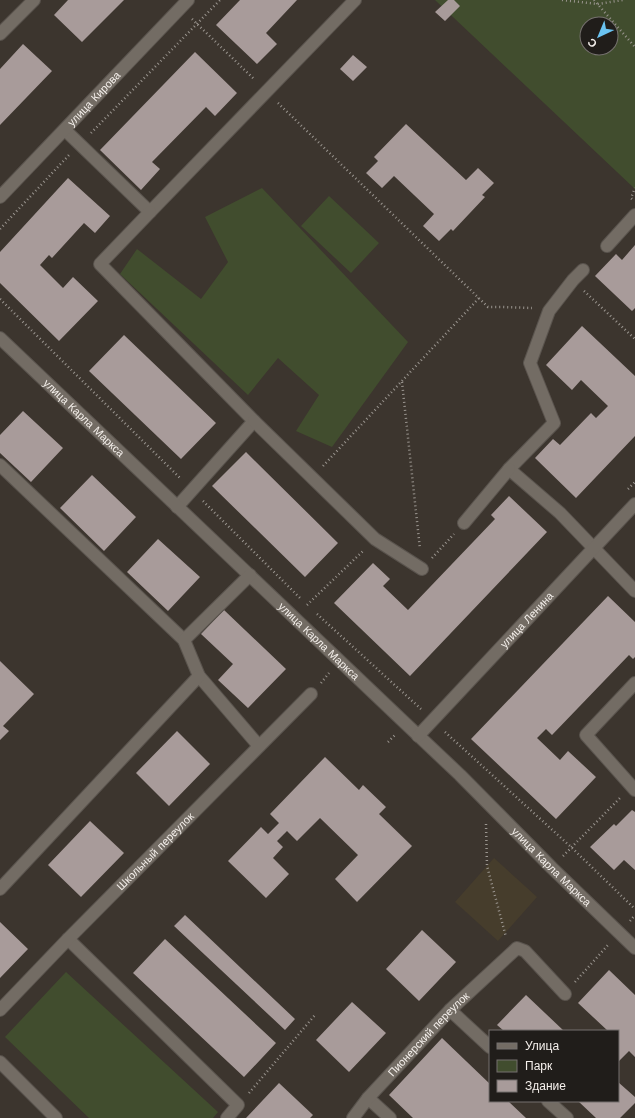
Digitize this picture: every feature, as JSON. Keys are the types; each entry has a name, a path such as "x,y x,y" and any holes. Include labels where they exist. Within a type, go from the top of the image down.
{"street":[{"path":"0,34 34,0"},
{"path":"355,0 100,264 254,421 374,539 422,569"},
{"name":"улица Кирова","path":"0,197 184,4"},
{"path":"65,130 150,212"},
{"path":"607,246 635,215"},
{"path":"464,523 509,469 554,423 530,363 549,311 573,280 583,270"},
{"name":"улица Карла Маркса","path":"0,338 460,775 552,868 635,948"},
{"path":"177,507 254,421"},
{"path":"0,465 184,640 199,676 260,746"},
{"path":"509,469 560,513 635,591"},
{"name":"улица Ленина","path":"418,736 635,504"},
{"path":"184,640 250,575"},
{"path":"0,889 199,676"},
{"path":"633,788 586,735 635,684"},
{"name":"Школьный переулок","path":"0,1010 68,939 311,694"},
{"path":"68,939 238,1105 227,1118"},
{"path":"517,948 525,951 565,994"},
{"name":"Пионерский переулок","path":"353,1118 368,1098 450,1010 517,948"},
{"path":"450,1010 489,1046"},
{"path":"0,1062 56,1118"},
{"path":"368,1098 390,1118"},
{"path":"549,1102 567,1118"}],"path":[{"path":"0,229 220,0"},
{"path":"562,0 598,4 623,0"},
{"path":"594,0 635,47"},
{"path":"184,4 197,24 488,307 530,308"},
{"path":"631,198 635,188"},
{"path":"573,280 635,339"},
{"path":"312,478 479,298"},
{"path":"0,299 308,605 374,539"},
{"path":"402,382 422,569"},
{"path":"422,569 464,523"},
{"path":"313,611 571,847 635,909"},
{"path":"552,868 571,847 633,788"},
{"path":"486,820 487,866 505,932 517,948"},
{"path":"565,994 635,915"},
{"path":"238,1105 315,1015"}],"shaded area":[{"path":"494,858 537,897 498,941 455,902"}],"green space":[{"path":"435,0 635,0 635,189"},
{"path":"262,188 408,342 332,447 296,431 319,395 278,358 248,395 120,274 137,249 201,299 228,262 205,217"},
{"path":"329,196 379,243 351,273 301,226"},
{"path":"66,972 218,1112 213,1118 89,1118 5,1037"}],"building":[{"path":"68,0 124,0 82,42 54,15"},
{"path":"240,0 297,0 266,33 277,44 257,64 216,25"},
{"path":"448,0 454,0 460,6 445,21 435,12"},
{"path":"23,44 52,71 0,125 0,69"},
{"path":"195,52 237,93 215,116 206,107 152,162 160,169 141,190 100,150"},
{"path":"353,55 367,67 353,81 340,69"},
{"path":"406,124 466,180 478,168 494,183 482,195 485,197 453,231 451,229 439,241 423,226 434,214 394,176 382,188 366,173 378,161 374,157"},
{"path":"68,178 110,216 95,233 84,223 52,258 49,255 40,265 63,288 73,277 98,301 59,341 0,283 0,252"},
{"path":"635,245 635,308 632,311 595,276 616,254 622,260"},
{"path":"582,326 635,376 635,436 576,498 535,458 553,439 560,445 591,413 596,418 608,406 581,380 572,390 546,365"},
{"path":"124,335 216,423 181,459 89,371"},
{"path":"23,411 63,448 31,482 0,453 0,435"},
{"path":"246,452 338,543 305,577 212,486"},
{"path":"92,475 136,517 104,551 60,508"},
{"path":"509,496 547,532 410,676 334,603 373,563 390,579 383,586 408,610 495,519 491,515"},
{"path":"158,539 200,577 168,611 127,572"},
{"path":"608,596 635,622 635,657 633,659 629,655 552,735 546,729 537,738 560,760 568,751 596,777 556,819 471,739"},
{"path":"224,610 286,669 248,708 218,680 233,664 201,634"},
{"path":"0,661 34,694 3,726 9,731 0,740"},
{"path":"177,731 210,764 169,806 136,773"},
{"path":"325,757 359,790 363,785 386,807 379,814 412,846 357,902 335,879 358,855 320,818 297,841 287,831 277,841 283,847 273,858 289,874 266,898 228,861 261,827 268,834 279,823 270,814"},
{"path":"632,810 635,812 635,870 624,860 614,870 590,847 614,824 616,826"},
{"path":"90,821 124,853 81,897 48,865"},
{"path":"185,915 295,1019 285,1030 174,926"},
{"path":"0,922 28,949 0,978"},
{"path":"422,930 456,962 419,1001 386,969"},
{"path":"165,939 276,1043 244,1077 133,973"},
{"path":"609,970 635,995 635,1057 629,1051 619,1061 619,1030 607,1030 578,1003"},
{"path":"526,995 563,1030 503,1030 497,1025"},
{"path":"352,1002 386,1033 349,1072 316,1040"},
{"path":"442,1038 489,1083 489,1102 509,1102 526,1118 413,1118 389,1095"},
{"path":"279,1083 313,1115 310,1118 246,1118"},
{"path":"619,1083 635,1097 635,1103 620,1118 596,1118 579,1102 619,1102"}]}
